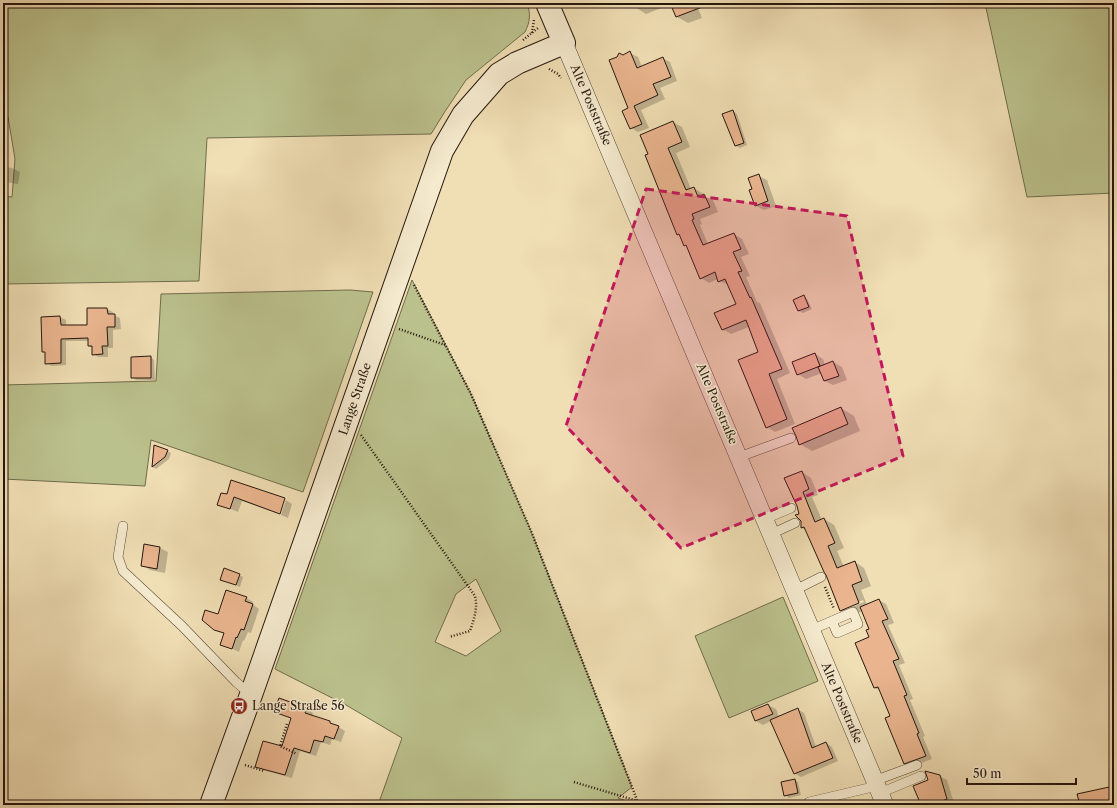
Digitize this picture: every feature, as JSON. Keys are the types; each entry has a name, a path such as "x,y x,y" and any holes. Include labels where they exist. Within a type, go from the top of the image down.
{"street":[{"name":"Alte Poststraße","path":"547,3 879,791"},
{"name":"Lange Straße","path":"211,805 442,151 463,115 499,74 517,63 564,43"}],"lane":[{"path":"739,457 792,438"},
{"path":"768,526 791,508"},
{"path":"768,526 795,523"},
{"path":"123,526 118,557 123,571 182,626 236,682 243,688 252,692"},
{"path":"795,590 821,577"},
{"path":"811,630 835,620"},
{"path":"879,791 917,765"},
{"path":"809,802 879,791 922,776"}],"path":[{"path":"412,280 471,394 531,531 636,800"},
{"path":"395,327 446,345"},
{"path":"358,433 475,596 475,616 470,631 449,637"},
{"path":"821,577 835,620"},
{"path":"288,724 280,746 297,754"},
{"path":"242,764 264,771"},
{"path":"574,782 651,805"}],"highlighted area":[{"path":"646,189 847,216 903,456 681,548 566,426"}],"green space":[{"path":"3,3 527,3 529,18 525,32 466,80 431,134 207,138 199,281 3,284 3,196 12,197 15,159 8,117 3,114"},
{"path":"985,3 1114,3 1114,193 1027,197"},
{"path":"412,280 471,394 531,531 632,787 618,798 638,805 378,805 402,738 346,705 275,669","holes":["476,579 501,631 466,656 435,642 456,594"]},
{"path":"350,290 373,292 303,492 151,440 145,486 3,479 3,385 156,381 161,294"},
{"path":"783,597 818,681 729,718 695,636"}],"building":[{"path":"670,3 710,3 710,4 676,17"},
{"path":"630,51 637,68 663,57 671,77 653,84 658,95 634,106 642,124 630,129 622,111 628,108 609,60 617,57 619,53 623,55"},
{"path":"733,110 744,143 735,146 722,114"},
{"path":"673,121 682,142 668,148 686,190 694,187 698,197 704,194 710,207 692,214 694,219 692,220 703,245 734,233 741,249 733,252 742,271 738,272 750,298 751,297 782,369 769,374 787,419 766,428 738,360 758,352 746,320 722,330 714,313 736,304 725,279 718,282 715,272 700,279 686,245 684,246 679,234 677,235 645,155 648,154 640,135"},
{"path":"759,174 768,201 755,206 749,190 752,189 748,178"},
{"path":"804,295 809,307 798,311 793,300"},
{"path":"87,308 107,308 108,314 115,314 115,327 107,327 108,346 102,346 103,354 92,355 92,346 88,346 88,338 61,339 61,363 45,364 45,352 42,352 41,317 60,316 61,325 87,325"},
{"path":"815,353 820,366 797,375 792,362"},
{"path":"151,356 151,378 131,378 131,357"},
{"path":"833,361 839,376 824,381 818,367"},
{"path":"841,407 848,424 799,445 792,428"},
{"path":"154,445 168,450 165,457 152,467"},
{"path":"802,471 809,489 803,492 815,522 824,518 835,543 828,546 837,568 855,561 862,581 852,585 859,603 840,611 826,575 804,527 801,528 801,521 795,515 799,514 797,506 784,478"},
{"path":"231,480 285,498 280,514 234,497 230,509 217,505 221,493 227,494"},
{"path":"144,544 160,547 157,569 141,566"},
{"path":"224,568 240,574 236,585 220,580"},
{"path":"226,590 247,597 245,601 253,604 244,630 241,629 237,638 236,637 232,649 220,645 224,633 214,630 202,620 205,610 218,614"},
{"path":"879,599 888,619 882,621 899,659 893,661 907,695 904,696 919,733 917,734 926,756 904,764 885,718 890,716 878,687 874,688 855,643 869,637 866,630 869,629 860,607"},
{"path":"279,698 307,708 305,713 330,721 330,723 339,726 334,739 325,736 323,742 314,740 310,753 294,748 285,775 255,767 263,741 282,746 291,718 274,712"},
{"path":"768,704 773,714 755,721 751,711"},
{"path":"798,708 812,748 826,742 833,758 794,774 770,720"},
{"path":"925,771 940,775 947,799 933,805 921,805 913,786 928,780"},
{"path":"795,779 798,793 784,796 781,782"},
{"path":"1114,786 1114,805 1080,805 1077,794"}],"place":[{"name":"Lange Straße 56","path":"239,706"}]}
